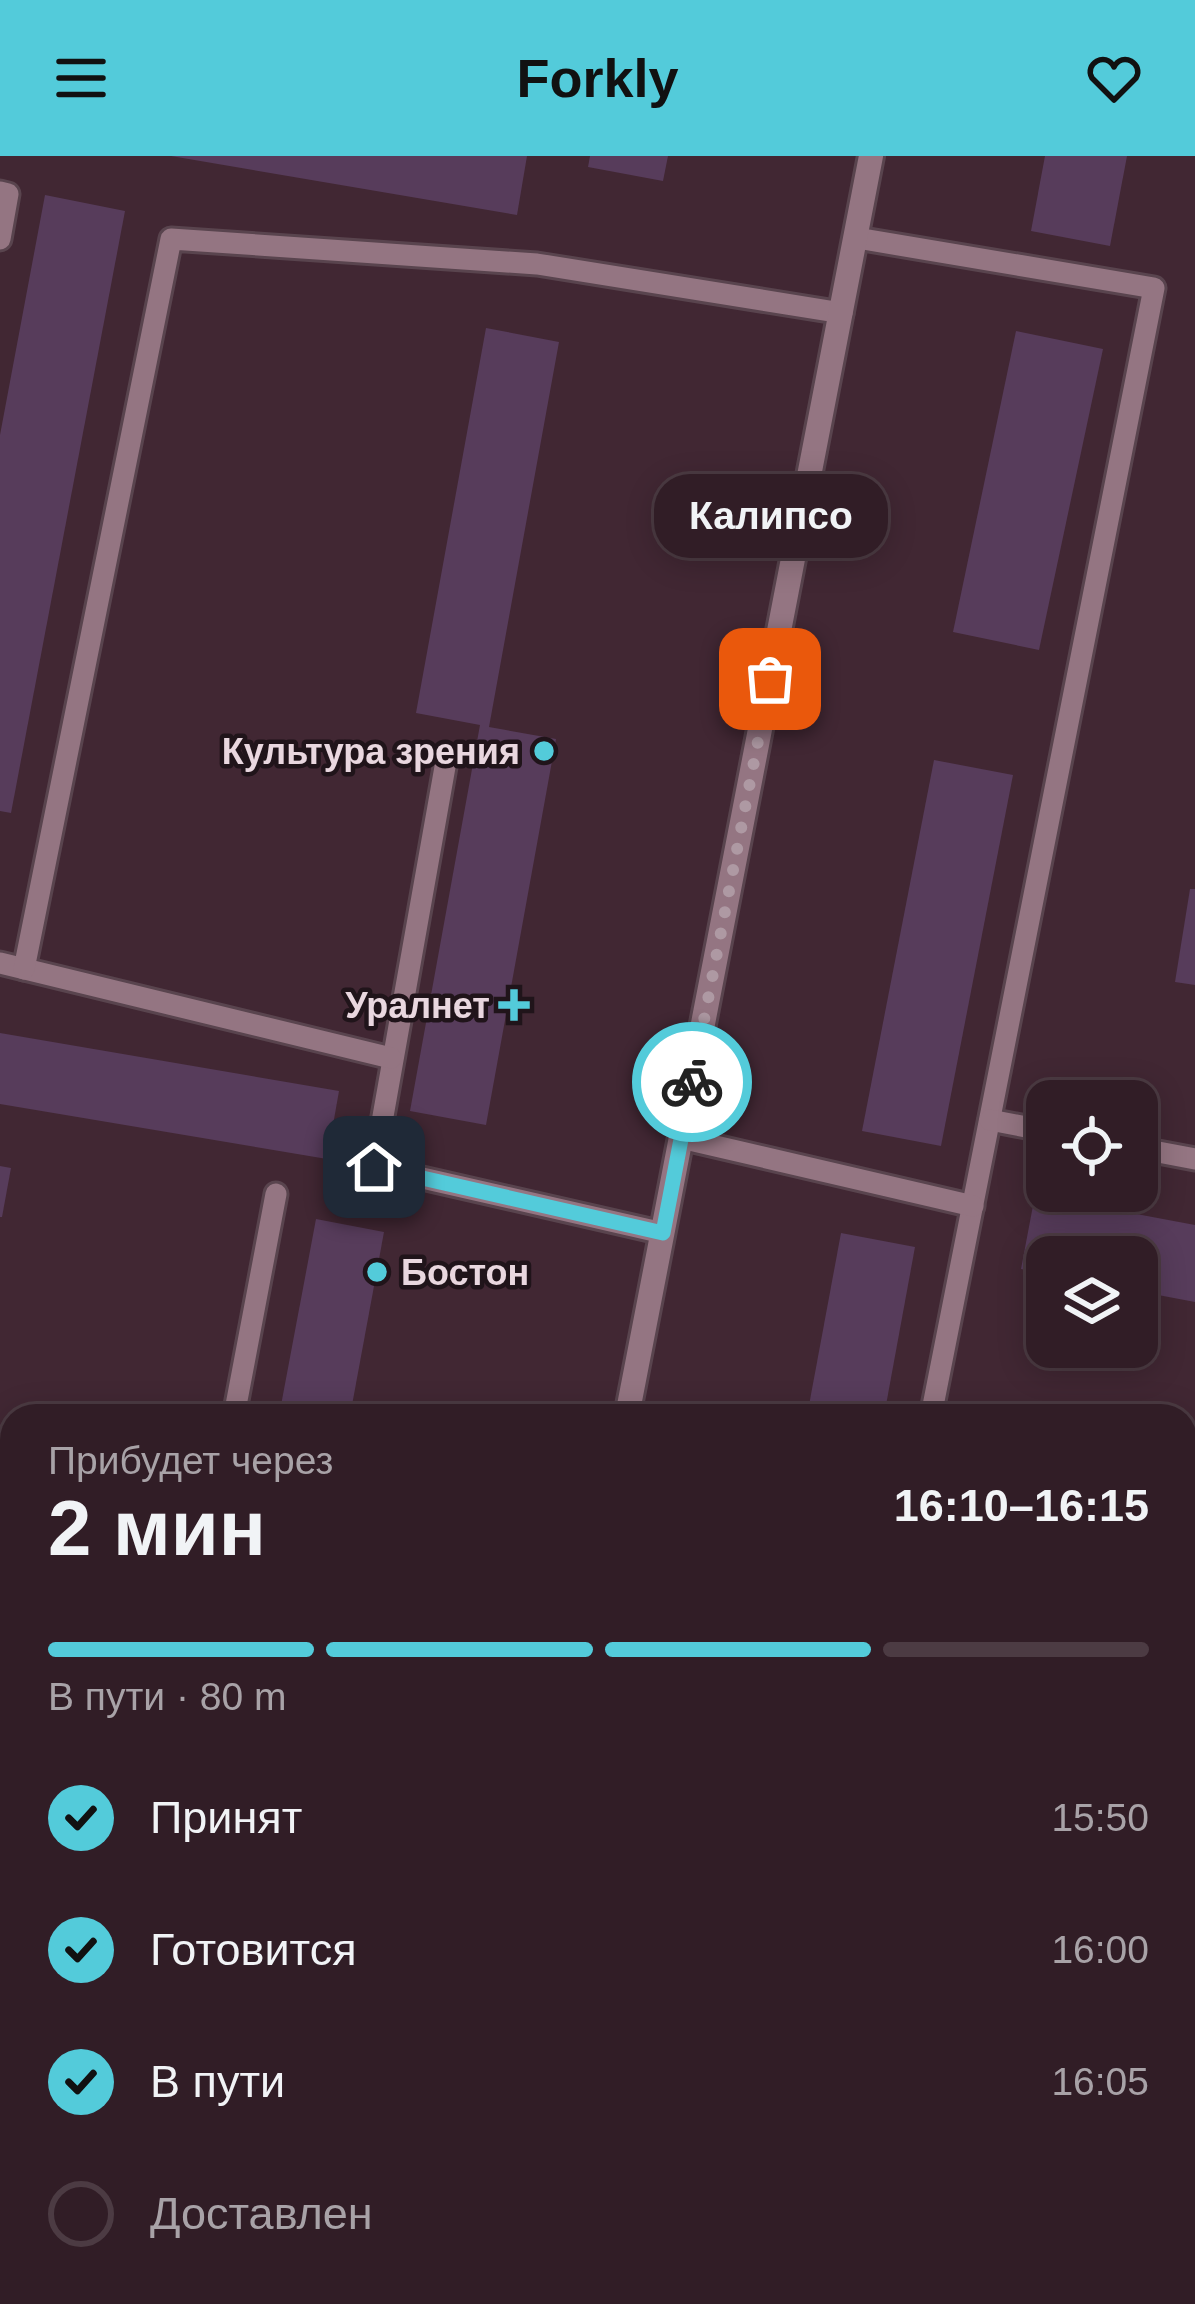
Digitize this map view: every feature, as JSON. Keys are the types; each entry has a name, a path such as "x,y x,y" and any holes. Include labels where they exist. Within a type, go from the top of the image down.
{"street":[{"path":"629,1404 871,156"}],"lane":[{"path":"0,192 8,194 0,239"},
{"path":"857,238 1154,288 933,1404"},
{"path":"24,969 172,239 537,264 842,313"},
{"path":"445,767 374,1167 663,1233"},
{"path":"0,964 391,1058"},
{"path":"990,1120 1026,1127"},
{"path":"681,1138 973,1206"},
{"path":"1158,1152 1195,1160"},
{"path":"236,1404 276,1194"}],"building":[{"path":"171,156 527,156 517,215"},
{"path":"590,156 668,156 663,181 588,167"},
{"path":"1045,156 1127,156 1110,246 1031,231"},
{"path":"45,195 125,211 11,813 0,811 0,435"},
{"path":"486,328 559,342 489,727 556,739 486,1125 410,1111 480,725 416,713"},
{"path":"1016,331 1103,349 1039,650 953,632"},
{"path":"934,760 1013,775 941,1146 862,1131"},
{"path":"1190,889 1195,889 1195,985 1175,982"},
{"path":"0,1033 339,1091 327,1159 0,1104"},
{"path":"0,1166 11,1168 2,1217 0,1217"},
{"path":"1032,1212 1126,1212 1195,1225 1195,1302 1158,1295 1158,1236 1027,1236"},
{"path":"316,1219 384,1232 352,1404 281,1404"},
{"path":"841,1233 915,1247 886,1404 809,1404"}],"way so far":[{"path":"692,1082 770,679"}],"place":[{"name":"Калипсо","path":"770,679"},
{"name":"Культура зрения","path":"544,751"},
{"name":"Уралнет","path":"514,1005"},
{"name":"Бостон","path":"377,1272"}],"route":[{"path":"374,1167 663,1233 692,1082"}]}
